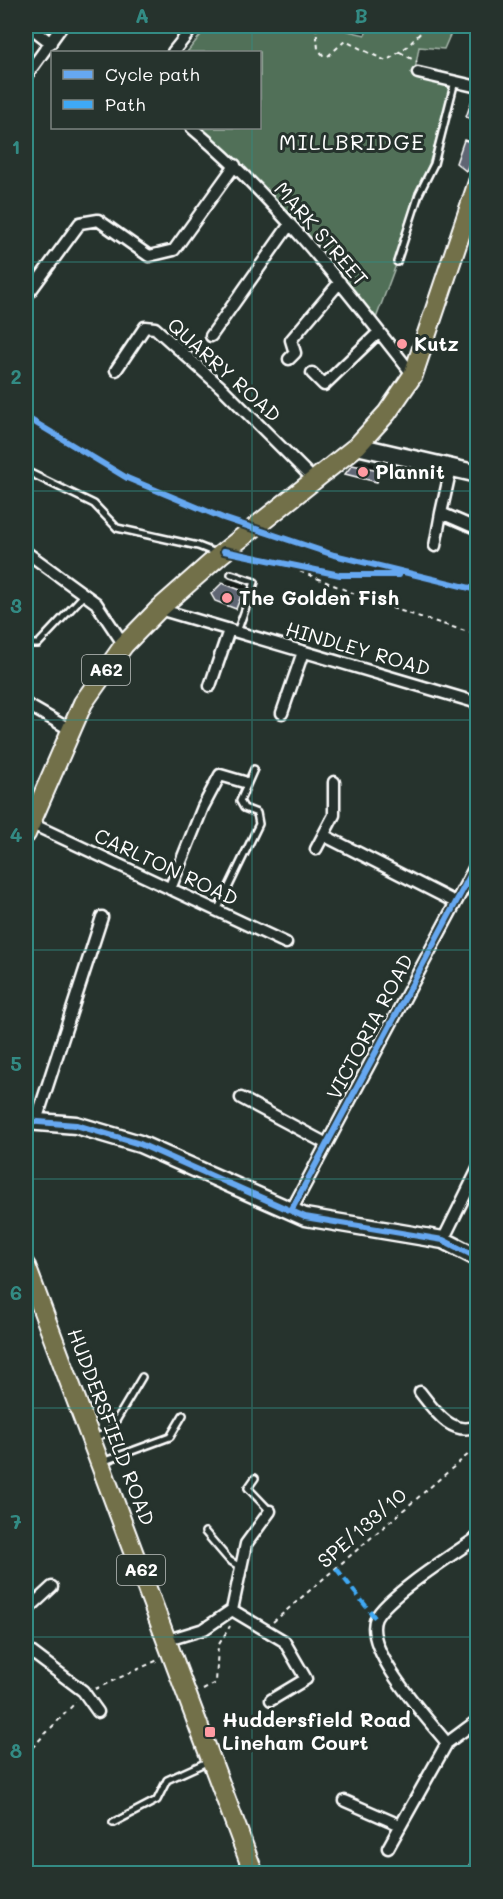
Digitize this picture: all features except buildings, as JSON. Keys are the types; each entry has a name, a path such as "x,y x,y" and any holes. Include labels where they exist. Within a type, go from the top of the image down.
{"main road":[{"name":"A62","path":"28,829 83,703 124,645 159,609 220,555 357,446 387,413 413,375 477,187"},
{"name":"HUDDERSFIELD ROAD","path":"26,1266 213,1759 254,1874"}],"street":[{"path":"28,26 51,43"},
{"path":"26,76 62,26"},
{"path":"174,51 194,26"},
{"path":"418,73 477,87"},
{"name":"MARK STREET","path":"193,129 236,165 290,224 340,282 413,375"},
{"path":"26,297 80,223 98,220 149,256 174,250 236,165"},
{"path":"211,336 290,224"},
{"path":"289,359 295,353 291,340 340,282"},
{"name":"QUARRY ROAD","path":"116,370 145,327 155,328 222,388 314,480"},
{"path":"312,373 324,385 380,332"},
{"path":"357,446 477,474"},
{"path":"435,546 451,468"},
{"path":"441,513 477,529"},
{"path":"26,552 96,603 124,645"},
{"name":"HINDLEY ROAD","path":"159,609 477,703"},
{"path":"210,686 233,631"},
{"path":"282,714 303,652"},
{"path":"26,704 71,730"},
{"path":"170,889 203,807 220,775 244,782"},
{"path":"316,849 325,836 334,815 334,782"},
{"name":"CARLTON ROAD","path":"28,829 170,889 286,943"},
{"path":"325,836 455,902"},
{"name":"VICTORIA ROAD","path":"292,1209 455,902 474,874 477,861"},
{"path":"102,917 31,1121 76,1125 140,1144 292,1209 305,1217 442,1240 477,1258"},
{"path":"241,1098 327,1144"},
{"path":"442,1240 477,1169"},
{"path":"420,1392 441,1419 456,1427 477,1426"},
{"path":"235,1612 246,1544 270,1511"},
{"path":"447,1743 396,1678 375,1640 376,1619 390,1601 477,1537"},
{"path":"26,1611 52,1587"},
{"path":"235,1612 284,1641 306,1679 271,1700"},
{"path":"168,1640 204,1629 235,1612"},
{"path":"26,1648 82,1691 98,1712"},
{"path":"388,1848 447,1743 477,1720"},
{"path":"345,1801 400,1825"},
{"path":"472,1874 477,1863"}],"lane":[{"path":"397,262 419,195 434,164 455,81"},
{"path":"26,471 94,504 120,529 198,546 220,555"},
{"path":"231,574 255,582 233,631"},
{"path":"26,641 38,644 85,594"},
{"path":"217,911 259,824 257,813 244,808 240,801 254,769"},
{"path":"91,1439 110,1431 142,1377"},
{"path":"100,1462 170,1437 183,1415"},
{"path":"255,1478 248,1488 270,1511"},
{"path":"205,1532 229,1560 241,1568"},
{"path":"113,1823 157,1800 162,1786 173,1776 213,1759"}],"path":[{"path":"316,26 318,49 323,55 328,56 345,41 386,61 400,52 427,26"},
{"path":"400,52 417,60 418,73"},
{"path":"265,559 319,570"},
{"path":"275,561 382,605 477,635"},
{"path":"189,1697 216,1683 218,1646 235,1612"}],"green space":[{"path":"208,26 327,26 365,35 369,26 454,26 444,49 419,47 415,70 453,83 429,164 415,192 397,262 375,321 239,162 199,129 261,129 261,51 188,51"}],"marked path":[{"path":"336,1568 376,1619"}],"cycle path":[{"path":"26,417 127,478 223,518 334,555 478,590"},
{"path":"224,551 340,575 399,575"},
{"path":"292,1209 478,861"},
{"path":"26,1121 76,1125 140,1144 305,1217 443,1240 478,1258"}],"place":[{"name":"Kutz","path":"402,344"},
{"name":"Plannit","path":"363,472"},
{"name":"The Golden Fish","path":"227,598"},
{"name":"Huddersfield Road Lineham Court","path":"210,1732"}],"district":[{"name":"MILLBRIDGE","path":"352,142"}]}
